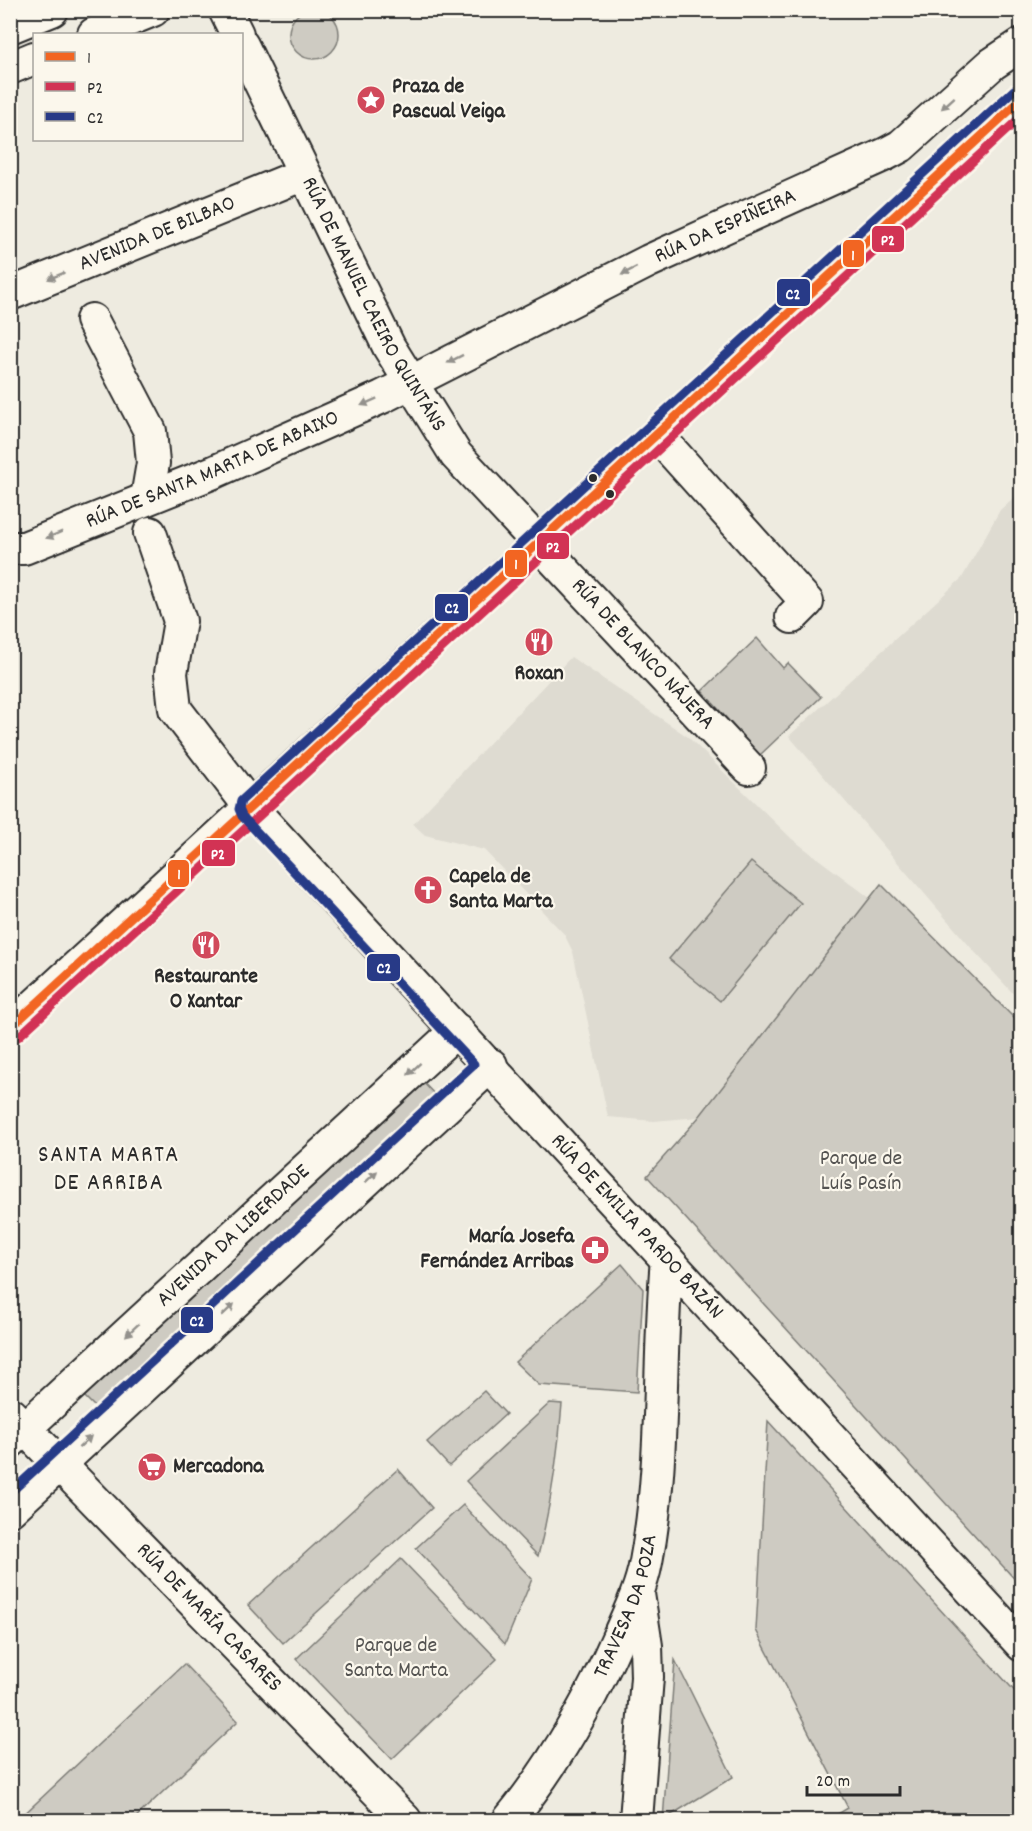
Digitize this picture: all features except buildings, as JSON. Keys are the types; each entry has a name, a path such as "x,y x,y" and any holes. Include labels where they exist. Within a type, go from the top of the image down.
{"street":[{"path":"10,27 52,10"},
{"path":"96,33 153,10"},
{"path":"225,10 236,33"},
{"name":"RÚA DA ESPIÑEIRA","path":"410,382 649,261 901,146 992,64 1022,44"},
{"name":"RÚA DE MANUEL CAEIRO QUINTÁNS","path":"243,47 389,347 456,455 536,544"},
{"path":"10,68 33,58"},
{"path":"10,1028 1022,99"},
{"name":"AVENIDA DE BILBAO","path":"10,294 304,174"},
{"path":"92,320 150,431 153,463 147,498"},
{"name":"RÚA DE SANTA MARTA DE ABAIXO","path":"10,548 24,548 214,472 410,382"},
{"path":"657,435 807,602 792,617"},
{"name":"RÚA DE EMILIA PARDO BAZÁN","path":"150,533 180,621 171,673 175,709 251,808 1022,1645"},
{"name":"RÚA DE BLANCO NÁJERA","path":"536,544 749,768"},
{"name":"AVENIDA DA LIBERDADE","path":"15,1428 457,1030"},
{"path":"10,1510 490,1065"},
{"name":"TRAVESA DA POZA","path":"509,1821 546,1772 588,1702 638,1594 652,1519 667,1259"},
{"name":"TRAVESA DA POZA","path":"662,1364 683,1321 703,1299"},
{"name":"RÚA DE MARÍA CASARES","path":"15,1428 60,1465 405,1821"},
{"path":"636,1821 647,1677 646,1646 638,1594"}],"shaded area":[{"path":"1021,491 1021,1002 973,950 789,736 962,578 1000,510"},
{"path":"571,657 688,737 792,839 870,898 699,1117 654,1121 608,1117 573,952 564,934 484,850 425,835 413,824"}],"green space":[{"path":"314,9 332,16 339,34 332,52 314,59 296,52 289,34 296,16"},
{"path":"757,638 783,668 788,663 821,697 760,755 702,691"},
{"path":"751,862 801,903 720,1001 669,959"},
{"name":"Parque de Luís Pasín","path":"881,884 1021,1025 1021,1586 647,1176 699,1117"},
{"path":"417,1076 439,1099 101,1413 77,1389"},
{"path":"622,1264 643,1289 637,1392 539,1385 515,1362"},
{"path":"484,1391 506,1414 449,1466 427,1442"},
{"path":"550,1403 562,1404 547,1518 538,1556 466,1481"},
{"path":"768,1421 1021,1698 1021,1820 828,1820 848,1808 756,1630"},
{"name":"Parque de Santa Marta","path":"398,1469 432,1508 283,1643 248,1605"},
{"name":"Parque de Santa Marta","path":"463,1505 532,1579 505,1644 416,1548"},
{"name":"Parque de Santa Marta","path":"401,1559 497,1659 392,1759 296,1659"},
{"path":"675,1660 733,1777 663,1820"},
{"path":"184,1664 238,1721 133,1820 18,1820"}],"transit line":[{"name":"C2","path":"10,1493 474,1064 242,816 239,809 241,801 1014,90"},
{"name":"1","path":"10,1028 1022,99"},
{"name":"P2","path":"18,1037 1022,116"}],"place":[{"name":"Praza de Pascual Veiga","path":"371,100"},
{"name":"Roxan","path":"539,642"},
{"name":"Capela de Santa Marta","path":"428,890"},
{"name":"Restaurante O Xantar","path":"206,945"},
{"name":"María Josefa Fernández Arribas","path":"595,1250"},
{"name":"Mercadona","path":"152,1467"}],"district":[{"name":"SANTA MARTA DE ARRIBA","path":"109,1170"}]}
